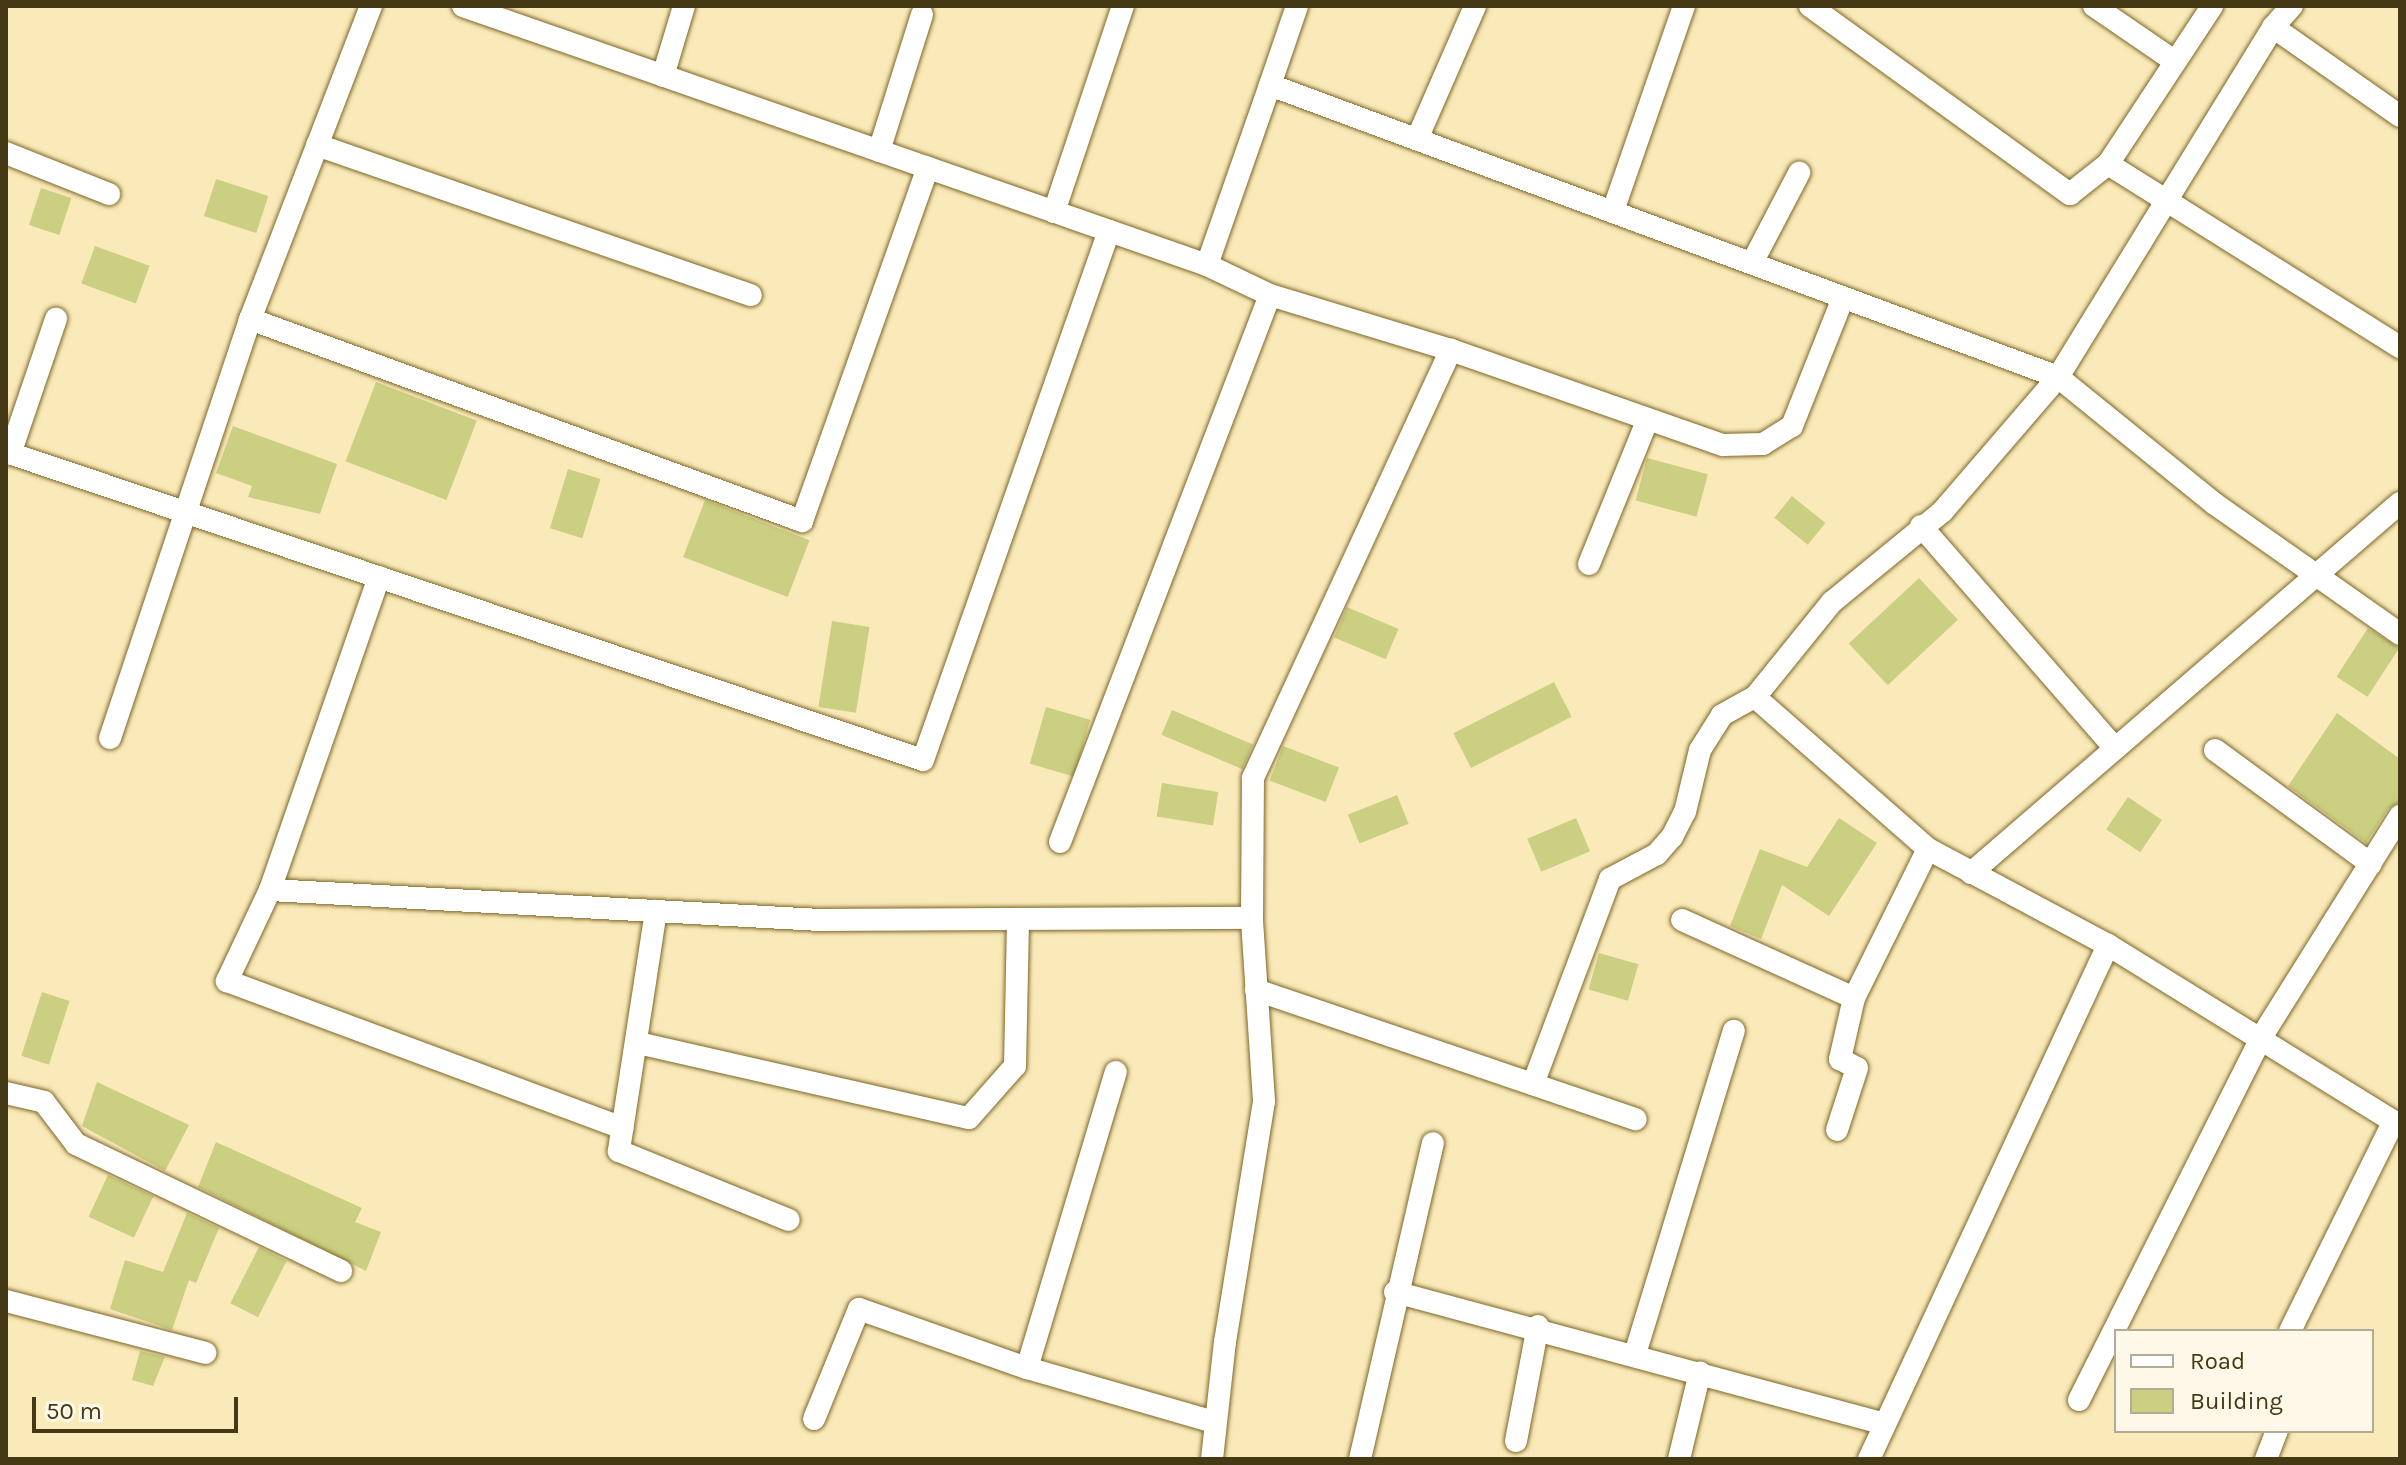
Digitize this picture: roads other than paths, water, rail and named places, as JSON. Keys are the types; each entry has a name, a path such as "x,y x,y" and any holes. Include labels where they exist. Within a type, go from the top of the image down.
{"street":[{"path":"110,738 188,513 250,319 371,6"},
{"path":"463,6 510,14 663,76 1207,265 1270,295 1451,350 1647,421 1723,445 1763,444 1792,426 1843,298"},
{"path":"663,76 684,6"},
{"path":"1054,212 1123,6"},
{"path":"1207,265 1297,6"},
{"path":"1417,139 1475,6"},
{"path":"1613,211 1684,6"},
{"path":"1810,6 2070,194 2108,164 2173,60 2212,6"},
{"path":"2094,6 2173,60"},
{"path":"1533,1084 1610,879 1657,854 1672,837 1685,812 1700,750 1722,715 1755,697 1832,602 1921,526 1942,512 2058,377 2273,27 2292,6"},
{"path":"879,151 922,15"},
{"path":"2273,27 2400,116"},
{"path":"1270,85 2058,377 2315,577 2400,634"},
{"path":"317,145 751,295"},
{"path":"6,153 109,194"},
{"path":"2108,164 2400,347"},
{"path":"250,319 802,521 928,168"},
{"path":"1752,263 1799,173"},
{"path":"56,319 8,453 923,760 1109,231"},
{"path":"1060,842 1270,295"},
{"path":"1212,1459 1214,1422 1264,1101 1252,918 1253,778 1451,350"},
{"path":"1589,564 1647,421"},
{"path":"1971,873 2400,503"},
{"path":"1921,526 2114,747"},
{"path":"379,577 270,890 227,981 623,1128"},
{"path":"1755,697 1928,849 2108,945 2262,1036 2397,1123 2291,1329"},
{"path":"2215,750 2371,864"},
{"path":"2115,1329 2262,1036 2400,816"},
{"path":"1837,1130 1857,1068 1840,1059 1854,998 1928,849"},
{"path":"270,890 821,920 1252,918"},
{"path":"656,911 619,1151 789,1220"},
{"path":"638,1043 969,1118 1015,1066 1018,919"},
{"path":"1682,920 1854,998"},
{"path":"1869,1459 2108,945"},
{"path":"1256,990 1636,1119"},
{"path":"1635,1354 1734,1031"},
{"path":"1027,1368 1116,1072"},
{"path":"6,1093 44,1102 76,1144 341,1271"},
{"path":"1360,1459 1395,1292 1433,1143"},
{"path":"1395,1292 1538,1326 1885,1424"},
{"path":"6,1301 205,1353"},
{"path":"814,1419 859,1309 1027,1368 1214,1422"},
{"path":"1516,1441 1538,1326"},
{"path":"2079,1400 2114,1330"},
{"path":"1679,1459 1700,1372"},
{"path":"2266,1459 2276,1433"}]}
